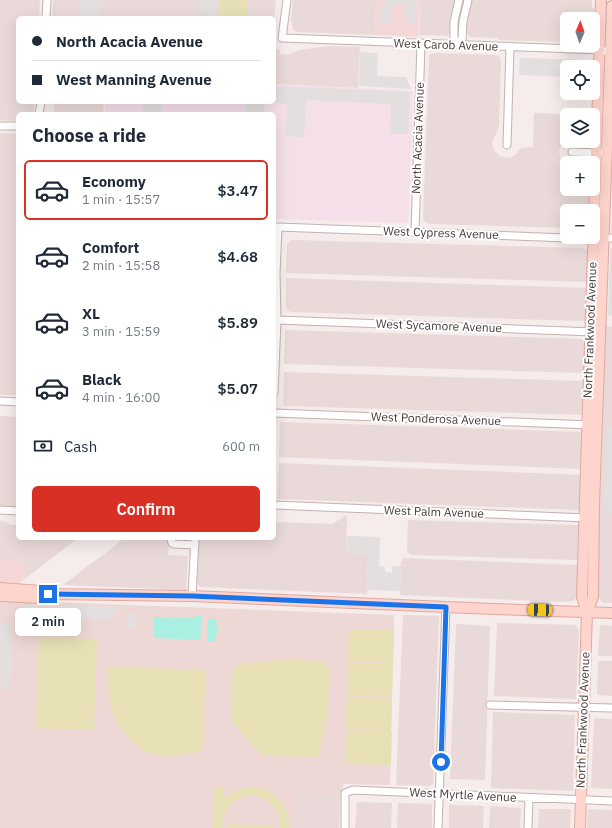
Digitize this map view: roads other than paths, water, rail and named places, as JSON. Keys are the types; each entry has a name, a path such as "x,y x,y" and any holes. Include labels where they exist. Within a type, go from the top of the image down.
{"street":[{"path":"46,16 47,0"},
{"name":"West Carob Avenue","path":"287,0 282,38 421,44 459,42 510,47 560,49"},
{"path":"459,0 454,25 454,39 459,42 468,0"},
{"name":"North Frankwood Avenue","path":"600,50 601,0"},
{"name":"North Frankwood Avenue","path":"580,828 587,612 593,597 589,518 595,332 603,238 612,6"},
{"name":"North Acacia Avenue","path":"415,232 421,44"},
{"path":"507,145 510,47"},
{"name":"West Carob Avenue","path":"600,50 610,52"},
{"name":"North Frankwood Avenue","path":"600,52 596,153 603,238"},
{"path":"0,126 16,126"},
{"path":"572,152 607,154"},
{"name":"West Cypress Avenue","path":"277,320 278,227 603,238"},
{"path":"276,344 277,320"},
{"name":"West Sycamore Avenue","path":"277,320 595,332"},
{"path":"0,401 16,402"},
{"name":"West Ponderosa Avenue","path":"276,413 592,425"},
{"name":"West Palm Avenue","path":"276,505 589,518"},
{"path":"0,510 16,510"},
{"path":"172,540 172,543 174,544 195,541 192,596"},
{"path":"0,588 41,591 48,594 192,596 612,613"},
{"path":"0,596 41,598 48,594"},
{"path":"438,828 446,607"},
{"path":"490,705 612,708"},
{"name":"West Myrtle Avenue","path":"345,828 346,793 353,790 612,801"},
{"path":"528,828 529,798"}]}
